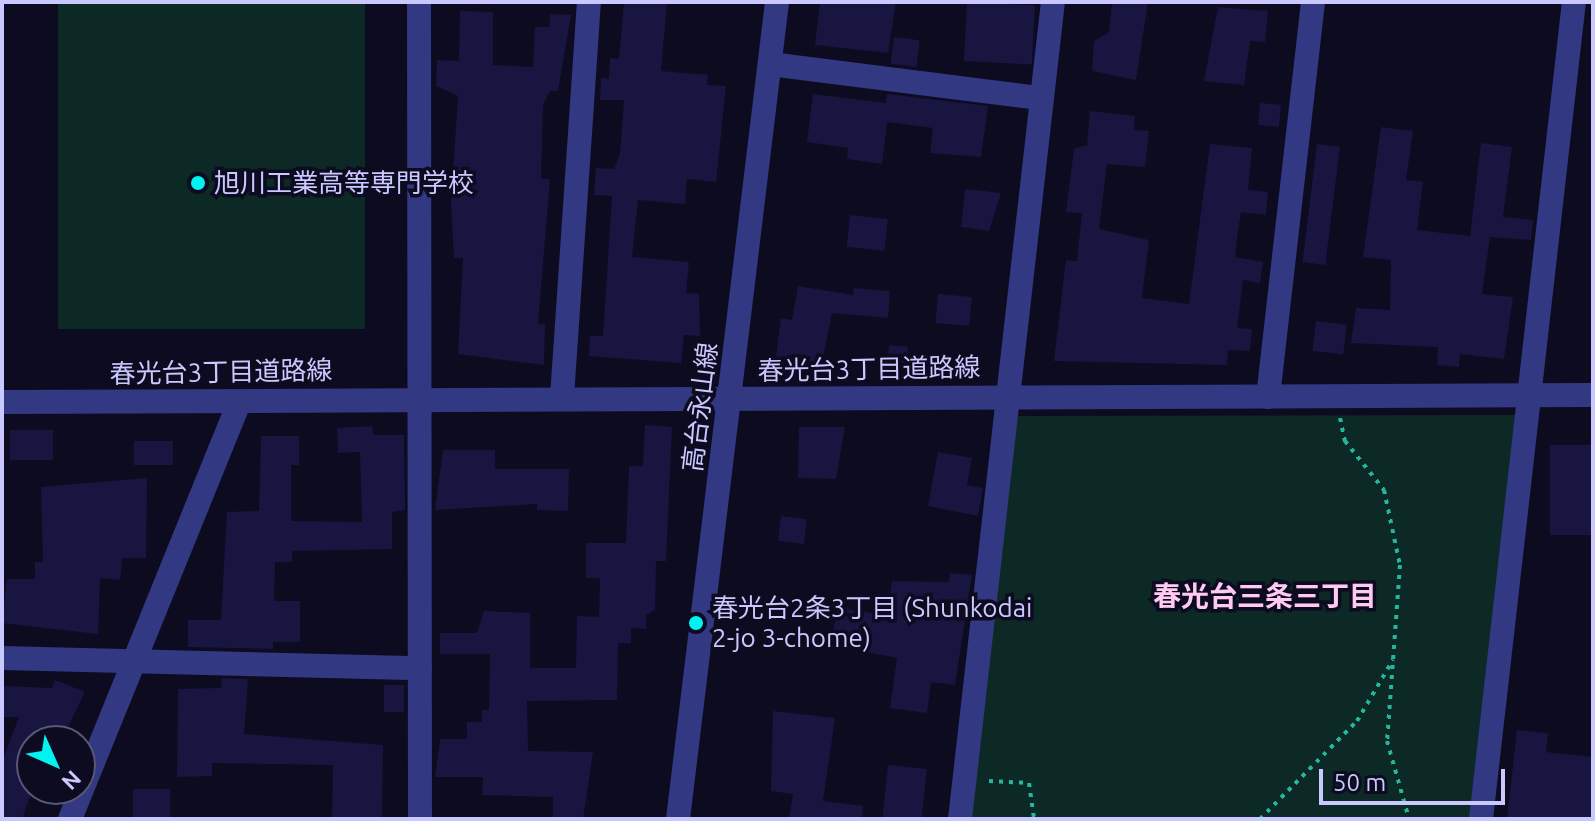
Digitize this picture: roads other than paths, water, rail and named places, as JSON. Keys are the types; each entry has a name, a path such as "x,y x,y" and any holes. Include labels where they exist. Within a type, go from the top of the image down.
{"street":[{"path":"419,2 420,819"},
{"path":"562,397 589,2"},
{"name":"高台永山線","path":"678,819 777,2"},
{"path":"960,819 1053,2"},
{"path":"1268,397 1313,2"},
{"path":"1481,819 1574,2"},
{"path":"770,64 1041,98"},
{"name":"春光台3丁目道路線","path":"2,402 239,402 418,397 1593,395"},
{"path":"70,819 239,402"},
{"path":"2,658 420,668"}],"place":[{"name":"旭川工業高等専門学校","path":"198,183"},
{"name":"春光台2条3丁目 (Shunkodai 2-jo 3-chome)","path":"696,623"}],"district":[{"name":"春光台三条三丁目","path":"1265,596"}]}
